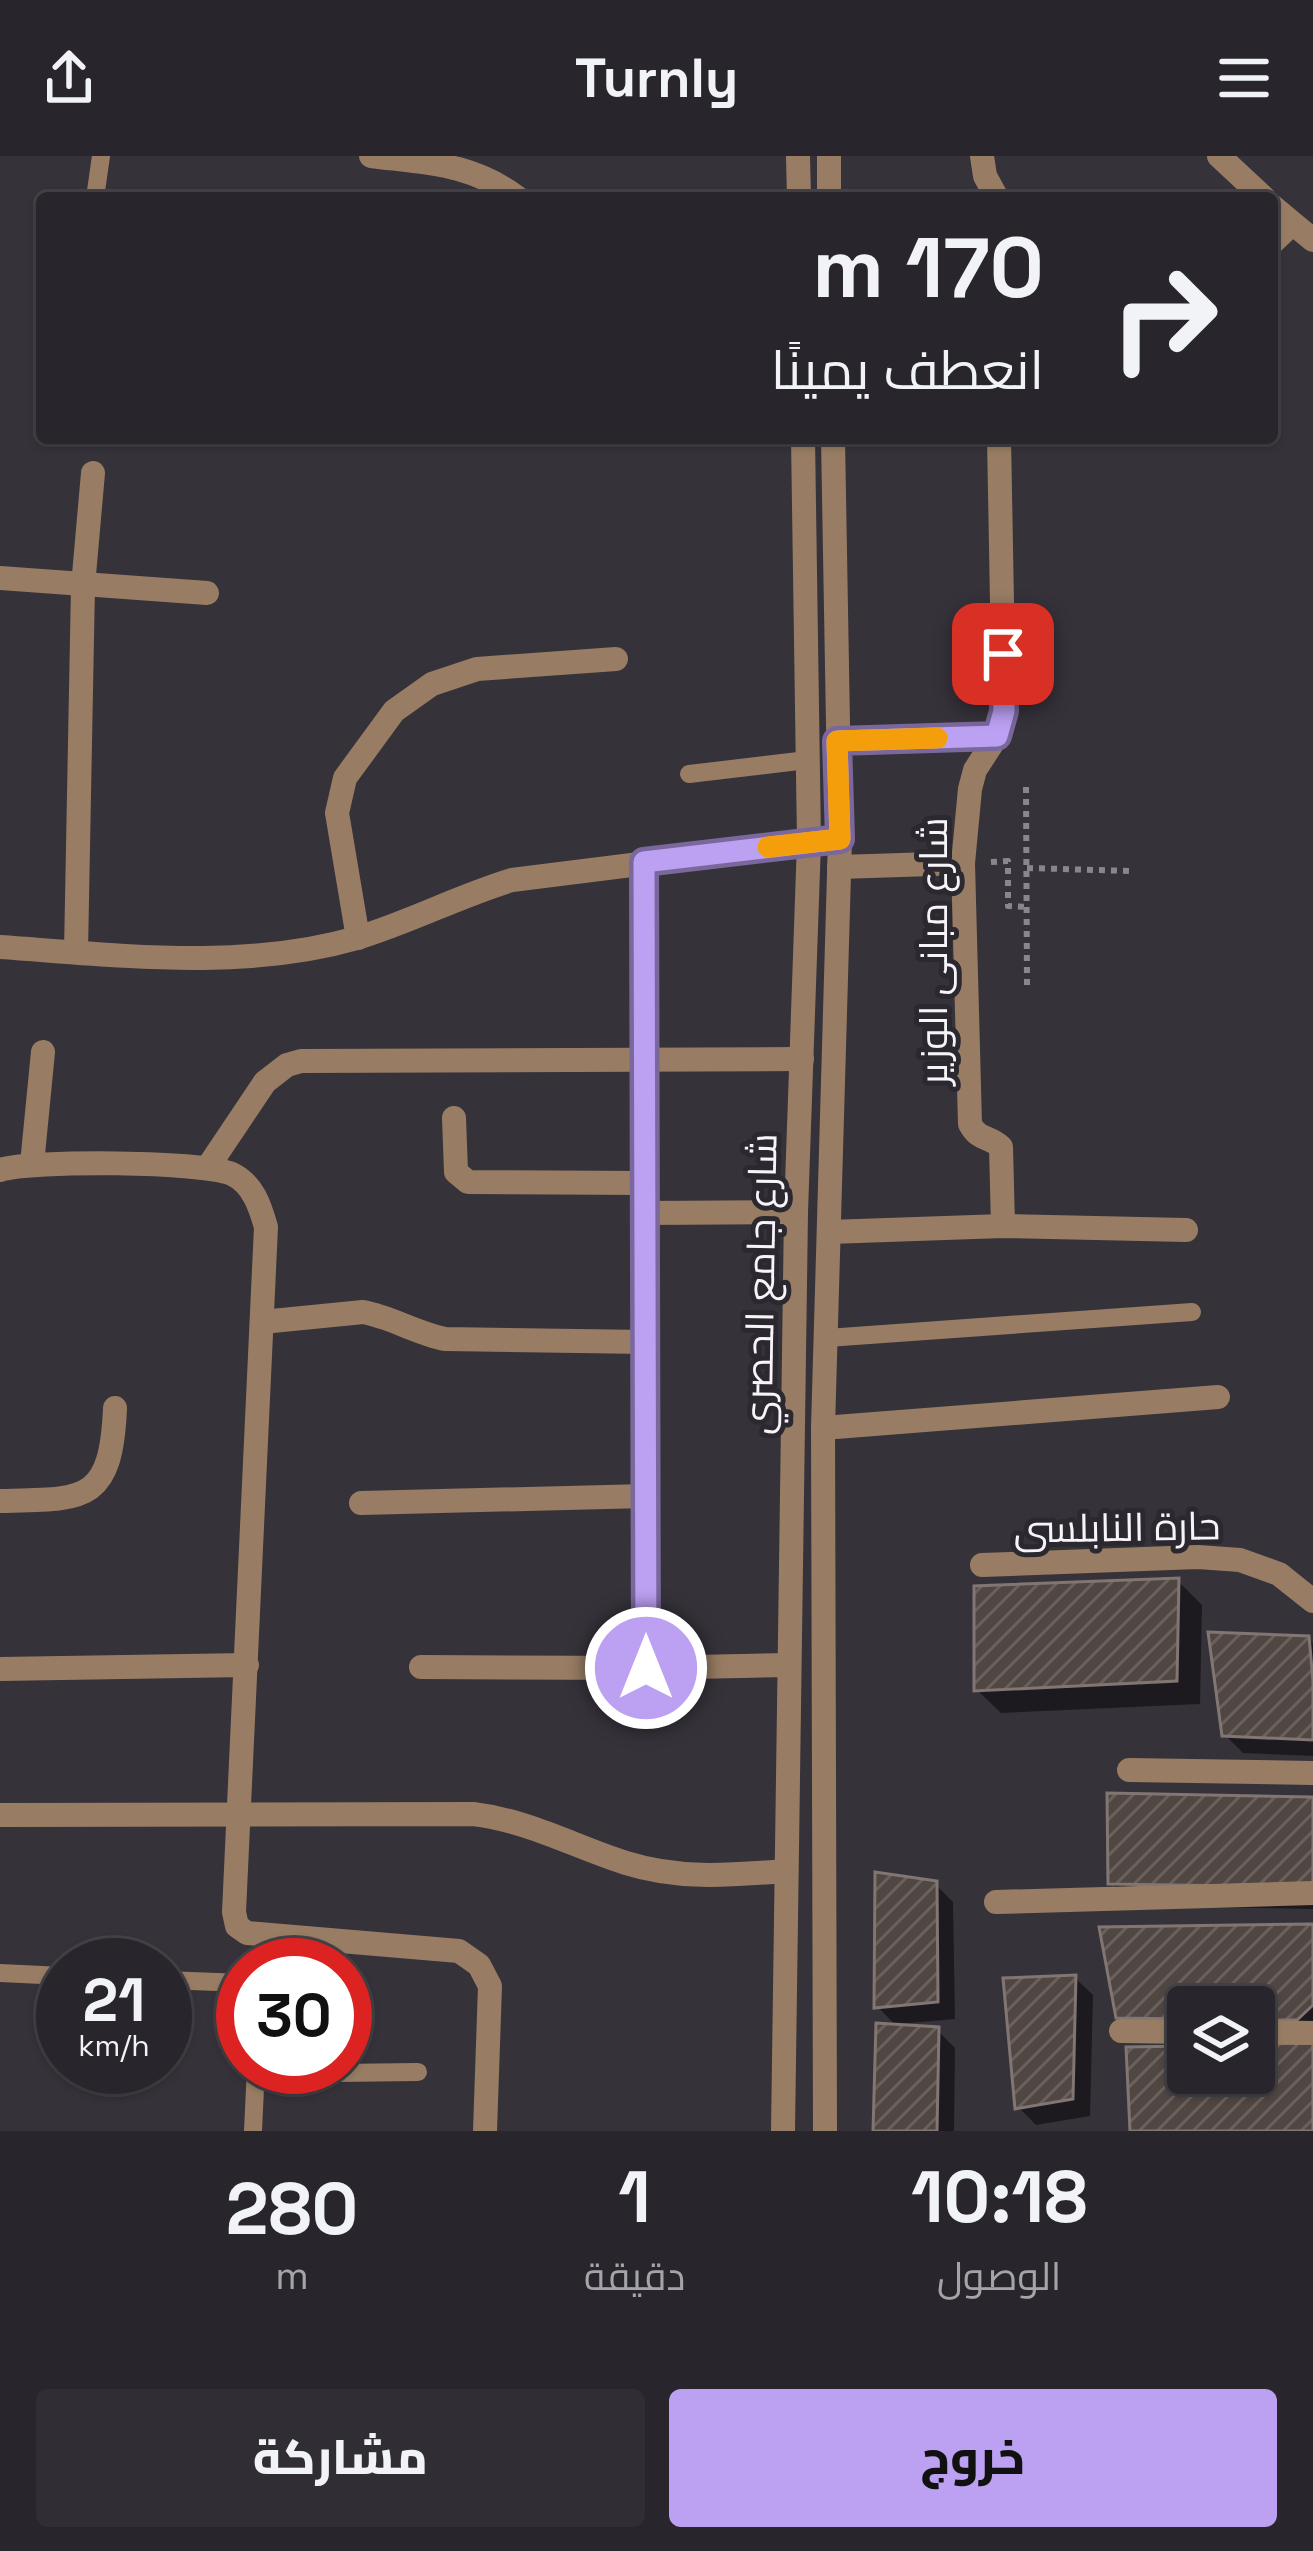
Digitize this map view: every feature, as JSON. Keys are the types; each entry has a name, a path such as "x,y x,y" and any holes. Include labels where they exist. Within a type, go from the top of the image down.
{"street":[{"path":"371,156 473,171 508,192"},
{"path":"798,156 799,192"},
{"path":"829,156 830,192"},
{"path":"982,156 985,176 994,192"},
{"path":"1219,156 1258,192"},
{"path":"1278,211 1304,233"},
{"name":"شارع جامع الحصري","path":"783,2131 796,1212 809,842 803,444"},
{"name":"شارع جامع الحصري","path":"825,2131 824,1428 840,839 833,444"},
{"name":"شارع مبانى الوزير","path":"999,444 1004,711 997,736 975,770 964,863 970,1124 982,1140 993,1140 1001,1147 1003,1226"},
{"path":"76,952 83,586 93,473"},
{"path":"0,578 207,593"},
{"path":"358,938 337,813 345,778 394,711 432,684 477,670 616,658"},
{"path":"837,741 997,736"},
{"path":"0,947 207,957 300,950 358,938 512,880 840,839"},
{"path":"644,862 646,1668"},
{"path":"839,867 964,863"},
{"path":"32,1164 43,1052"},
{"path":"208,1167 265,1082 287,1064 301,1060 802,1060"},
{"path":"454,1118 456,1172 468,1182 645,1184"},
{"path":"0,1170 32,1164 208,1167 237,1176 257,1197 266,1227 233,1912 247,1934 459,1951 479,1965 490,1986 484,2131"},
{"path":"645,1213 796,1212"},
{"path":"829,1232 1003,1226 1186,1230"},
{"path":"262,1322 363,1312 445,1339 646,1342"},
{"path":"824,1428 1218,1397"},
{"path":"0,1501 64,1499 90,1490 107,1468 115,1408"},
{"path":"361,1503 646,1496"},
{"name":"حارة النابلسى","path":"982,1565 1198,1557 1240,1560 1280,1574 1313,1600"},
{"path":"0,1669 247,1665"},
{"path":"422,1667 788,1665"},
{"path":"1129,1770 1313,1773"},
{"path":"0,1815 473,1814 506,1818 626,1863 670,1874 786,1871"},
{"path":"996,1902 1313,1893"},
{"path":"1121,2031 1167,2032"},
{"path":"1275,2032 1313,2032"}],"lane":[{"path":"95,192 101,156"},
{"path":"689,774 807,760"},
{"path":"827,1338 1192,1312"},
{"path":"0,1973 36,1975"},
{"path":"372,2072 418,2072"},
{"path":"253,2131 255,2094"}],"path":[{"path":"1026,787 1028,985"},
{"path":"964,863 1008,861 1009,906 1027,907"},
{"path":"1027,868 1131,871"}],"building":[{"path":"1179,1578 1177,1681 974,1691 974,1586"},
{"path":"1208,1632 1309,1636 1313,1740 1222,1736"},
{"path":"1107,1793 1313,1797 1313,1887 1108,1884"},
{"path":"875,1872 937,1881 938,2002 874,2008"},
{"path":"1313,1924 1313,2005 1297,2020 1275,2020 1275,1986 1167,1986 1167,2019 1116,2018 1099,1927"},
{"path":"1076,1975 1073,2099 1015,2109 1003,1978"},
{"path":"876,2023 939,2027 937,2131 873,2131"},
{"path":"1313,2043 1313,2131 1130,2131 1126,2047 1167,2046 1167,2094 1275,2094 1275,2044"}],"slow traffic":[{"path":"768,847 840,839 837,741 937,738"}],"route":[{"path":"646,1668 644,862 840,839 837,741 997,736 1004,711 1003,654"}]}
